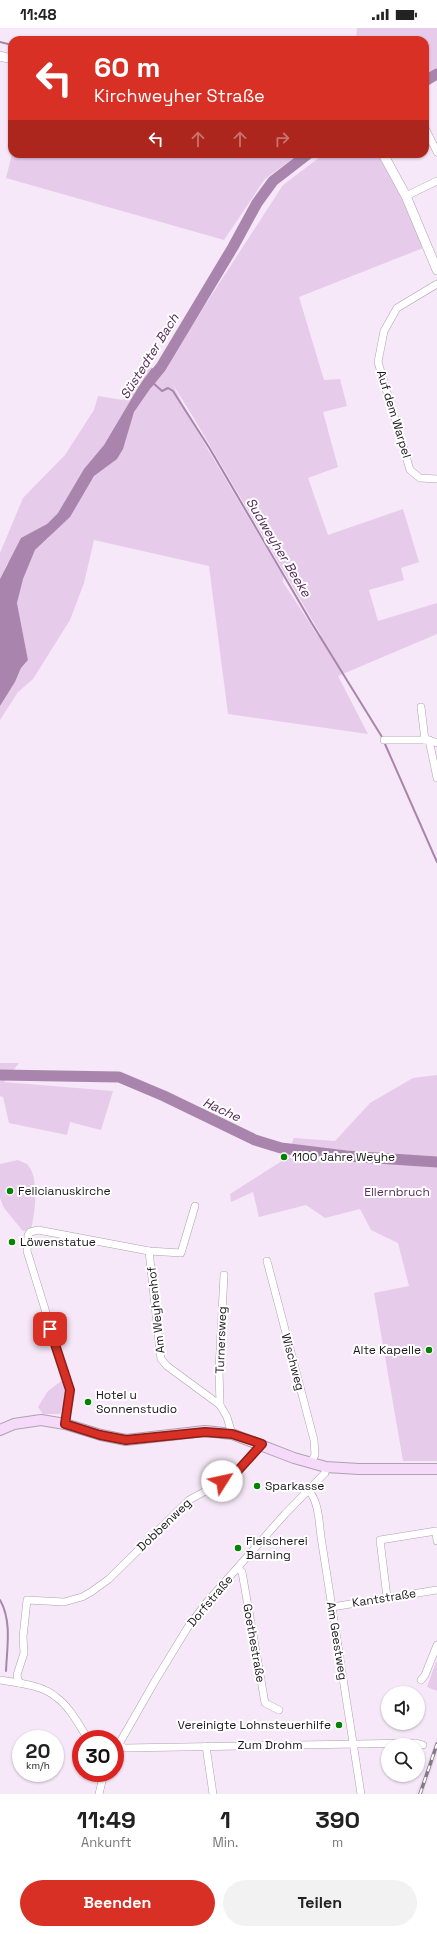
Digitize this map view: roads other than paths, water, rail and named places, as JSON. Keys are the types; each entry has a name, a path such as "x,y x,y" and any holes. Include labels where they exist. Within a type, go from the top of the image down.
{"main road":[{"path":"0,1430 14,1424 41,1420 65,1424 100,1435 126,1440 205,1432 232,1434 310,1463 326,1467 359,1469 437,1469"}],"street":[{"path":"429,136 437,152"},
{"path":"385,158 406,196 437,270"},
{"path":"406,196 437,181"},
{"name":"Auf dem Warpel","path":"437,284 397,308 384,331 378,362 410,470 420,478 437,479"},
{"path":"421,707 427,740 437,778"},
{"path":"384,740 427,740 437,743"},
{"path":"65,1424 70,1390 27,1251 28,1236 30,1232 44,1231 149,1251 182,1253 195,1206"},
{"name":"Am Weyhenhof","path":"149,1251 161,1359 167,1366 220,1405 227,1417 232,1434"},
{"name":"Wischweg","path":"267,1261 314,1440 315,1455 310,1463"},
{"name":"Turnersweg","path":"220,1405 220,1356 224,1275"},
{"name":"Dobbenweg","path":"18,1683 17,1675 24,1653 23,1638 27,1600 64,1602 82,1597 109,1579 189,1500 233,1476 262,1444"},
{"name":"Dorfstraße","path":"124,1736 188,1627 285,1514 325,1473 326,1467"},
{"name":"Am Geestweg","path":"309,1491 315,1502 361,1794"},
{"path":"387,1597 380,1540 436,1531 437,1541"},
{"name":"Goethestraße","path":"238,1568 242,1572 265,1703 279,1710"},
{"name":"Kantstraße","path":"332,1607 437,1590"},
{"path":"421,1680 425,1675 437,1645"},
{"path":"0,1680 32,1686 56,1696 69,1710 82,1730"},
{"name":"Zum Drohm","path":"124,1748 381,1744"},
{"path":"206,1746 213,1794"},
{"path":"99,1794 102,1782"}],"waterway":[{"path":"0,42 8,44"},
{"name":"Süstedter Bach","path":"429,79 437,74"},
{"name":"Süstedter Bach","path":"148,383 161,367 233,247 257,203 273,181 303,158"},
{"name":"Sudweyher Beeke","path":"152,382 162,391 168,388 173,391 210,449 311,622 382,737"},
{"name":"Sudweyher Beeke","path":"385,744 437,862"},
{"name":"Hache","path":"0,1075 119,1077 164,1096 255,1140 281,1148 346,1156 437,1162"},
{"path":"0,1600 4,1608 8,1634 6,1671"}],"railway":[{"path":"420,1794 437,1744"}],"place":[{"name":"1100 Jahre Weyhe","path":"284,1157"},
{"name":"Felicianuskirche","path":"10,1191"},
{"name":"Löwenstatue","path":"12,1242"},
{"name":"Alte Kapelle","path":"429,1350"},
{"name":"Hotel u Sonnenstudio","path":"88,1402"},
{"name":"Sparkasse","path":"257,1486"},
{"name":"Fleischerei Barning","path":"238,1548"},
{"name":"Vereinigte Lohnsteuerhilfe","path":"339,1725"}],"park label":[{"name":"Ellernbruch","path":"397,1192"}]}
